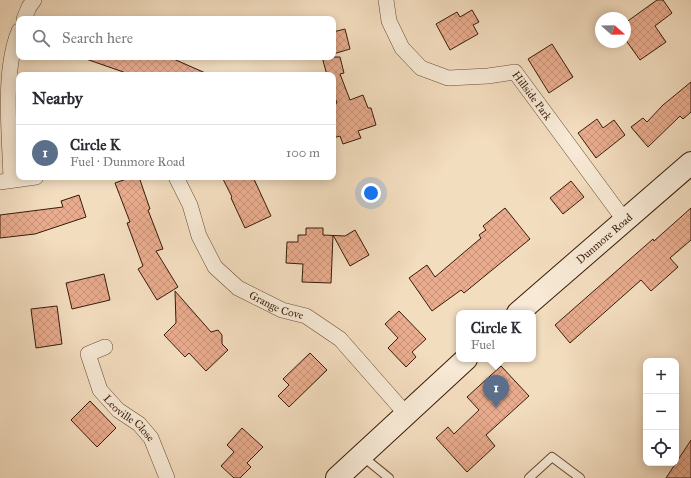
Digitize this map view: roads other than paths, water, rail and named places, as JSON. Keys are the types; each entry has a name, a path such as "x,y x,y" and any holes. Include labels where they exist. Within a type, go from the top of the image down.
{"main road":[{"name":"Dunmore Road","path":"521,310 691,163"},
{"path":"337,478 463,362"}],"street":[{"name":"Hillside Park","path":"386,0 390,21 402,48 421,68 448,78 488,76 515,72 625,221"},
{"path":"16,39 6,181 16,180"},
{"name":"Grange Cove","path":"178,180 190,205 199,236 215,267 238,288 282,310 306,316 340,339 406,414"},
{"name":"Leoville Close","path":"105,347 88,354 100,390 118,410 139,424 151,438 167,478"}],"lane":[{"path":"361,455 389,478"},
{"path":"529,478 552,457 580,478"}],"place":[{"name":"Circle K","path":"496,408"}]}
